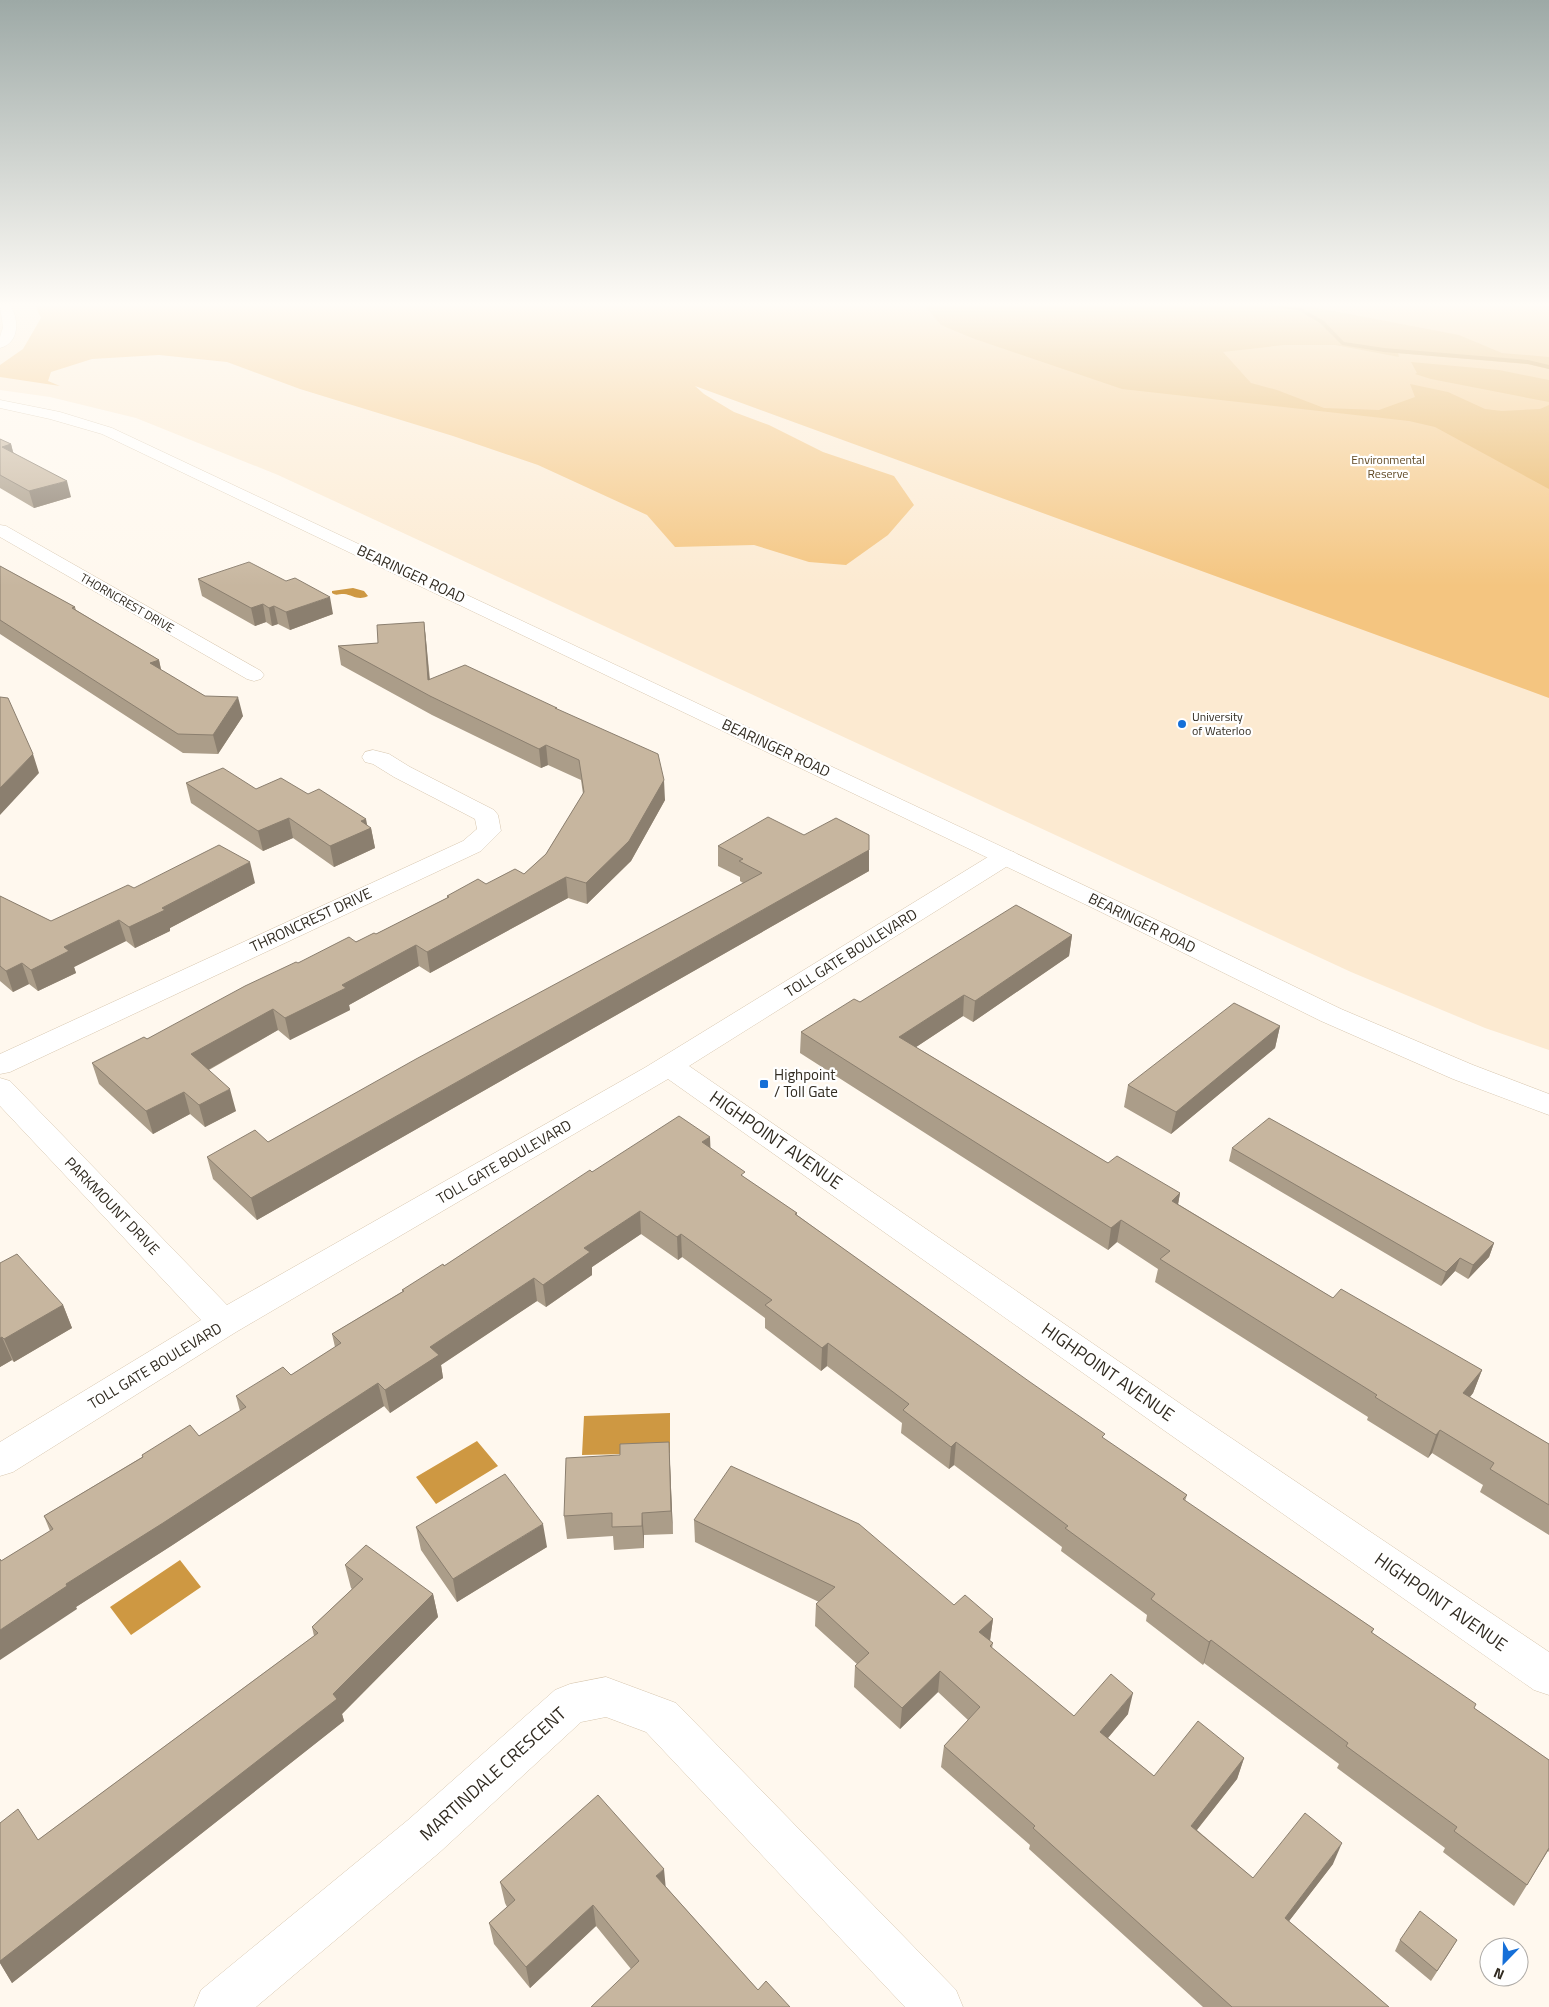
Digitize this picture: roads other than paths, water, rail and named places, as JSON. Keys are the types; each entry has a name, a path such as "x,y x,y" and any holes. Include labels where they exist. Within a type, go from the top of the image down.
{"street":[{"name":"BEARINGER ROAD","path":"0,404 67,418 107,431 1005,857 1331,1015 1463,1072 1549,1105"},
{"name":"THORNCREST DRIVE","path":"0,530 254,675"},
{"name":"THRONCREST DRIVE","path":"0,1066 472,846 489,831 486,816 373,757"},
{"name":"TOLL GATE BOULEVARD","path":"0,1461 224,1323 669,1066 1005,857"},
{"name":"HIGHPOINT AVENUE","path":"669,1066 1192,1431 1549,1676"},
{"name":"PARKMOUNT DRIVE","path":"0,1088 224,1323"},
{"name":"MARTINDALE CRESCENT","path":"218,2007 424,1836 570,1704 606,1697 661,1717 857,1924 939,2007"}],"place":[{"name":"University of Waterloo","path":"1182,724"},
{"name":"Highpoint / Toll Gate","path":"764,1084"}],"park label":[{"name":"Environmental Reserve","path":"1388,467"}]}
